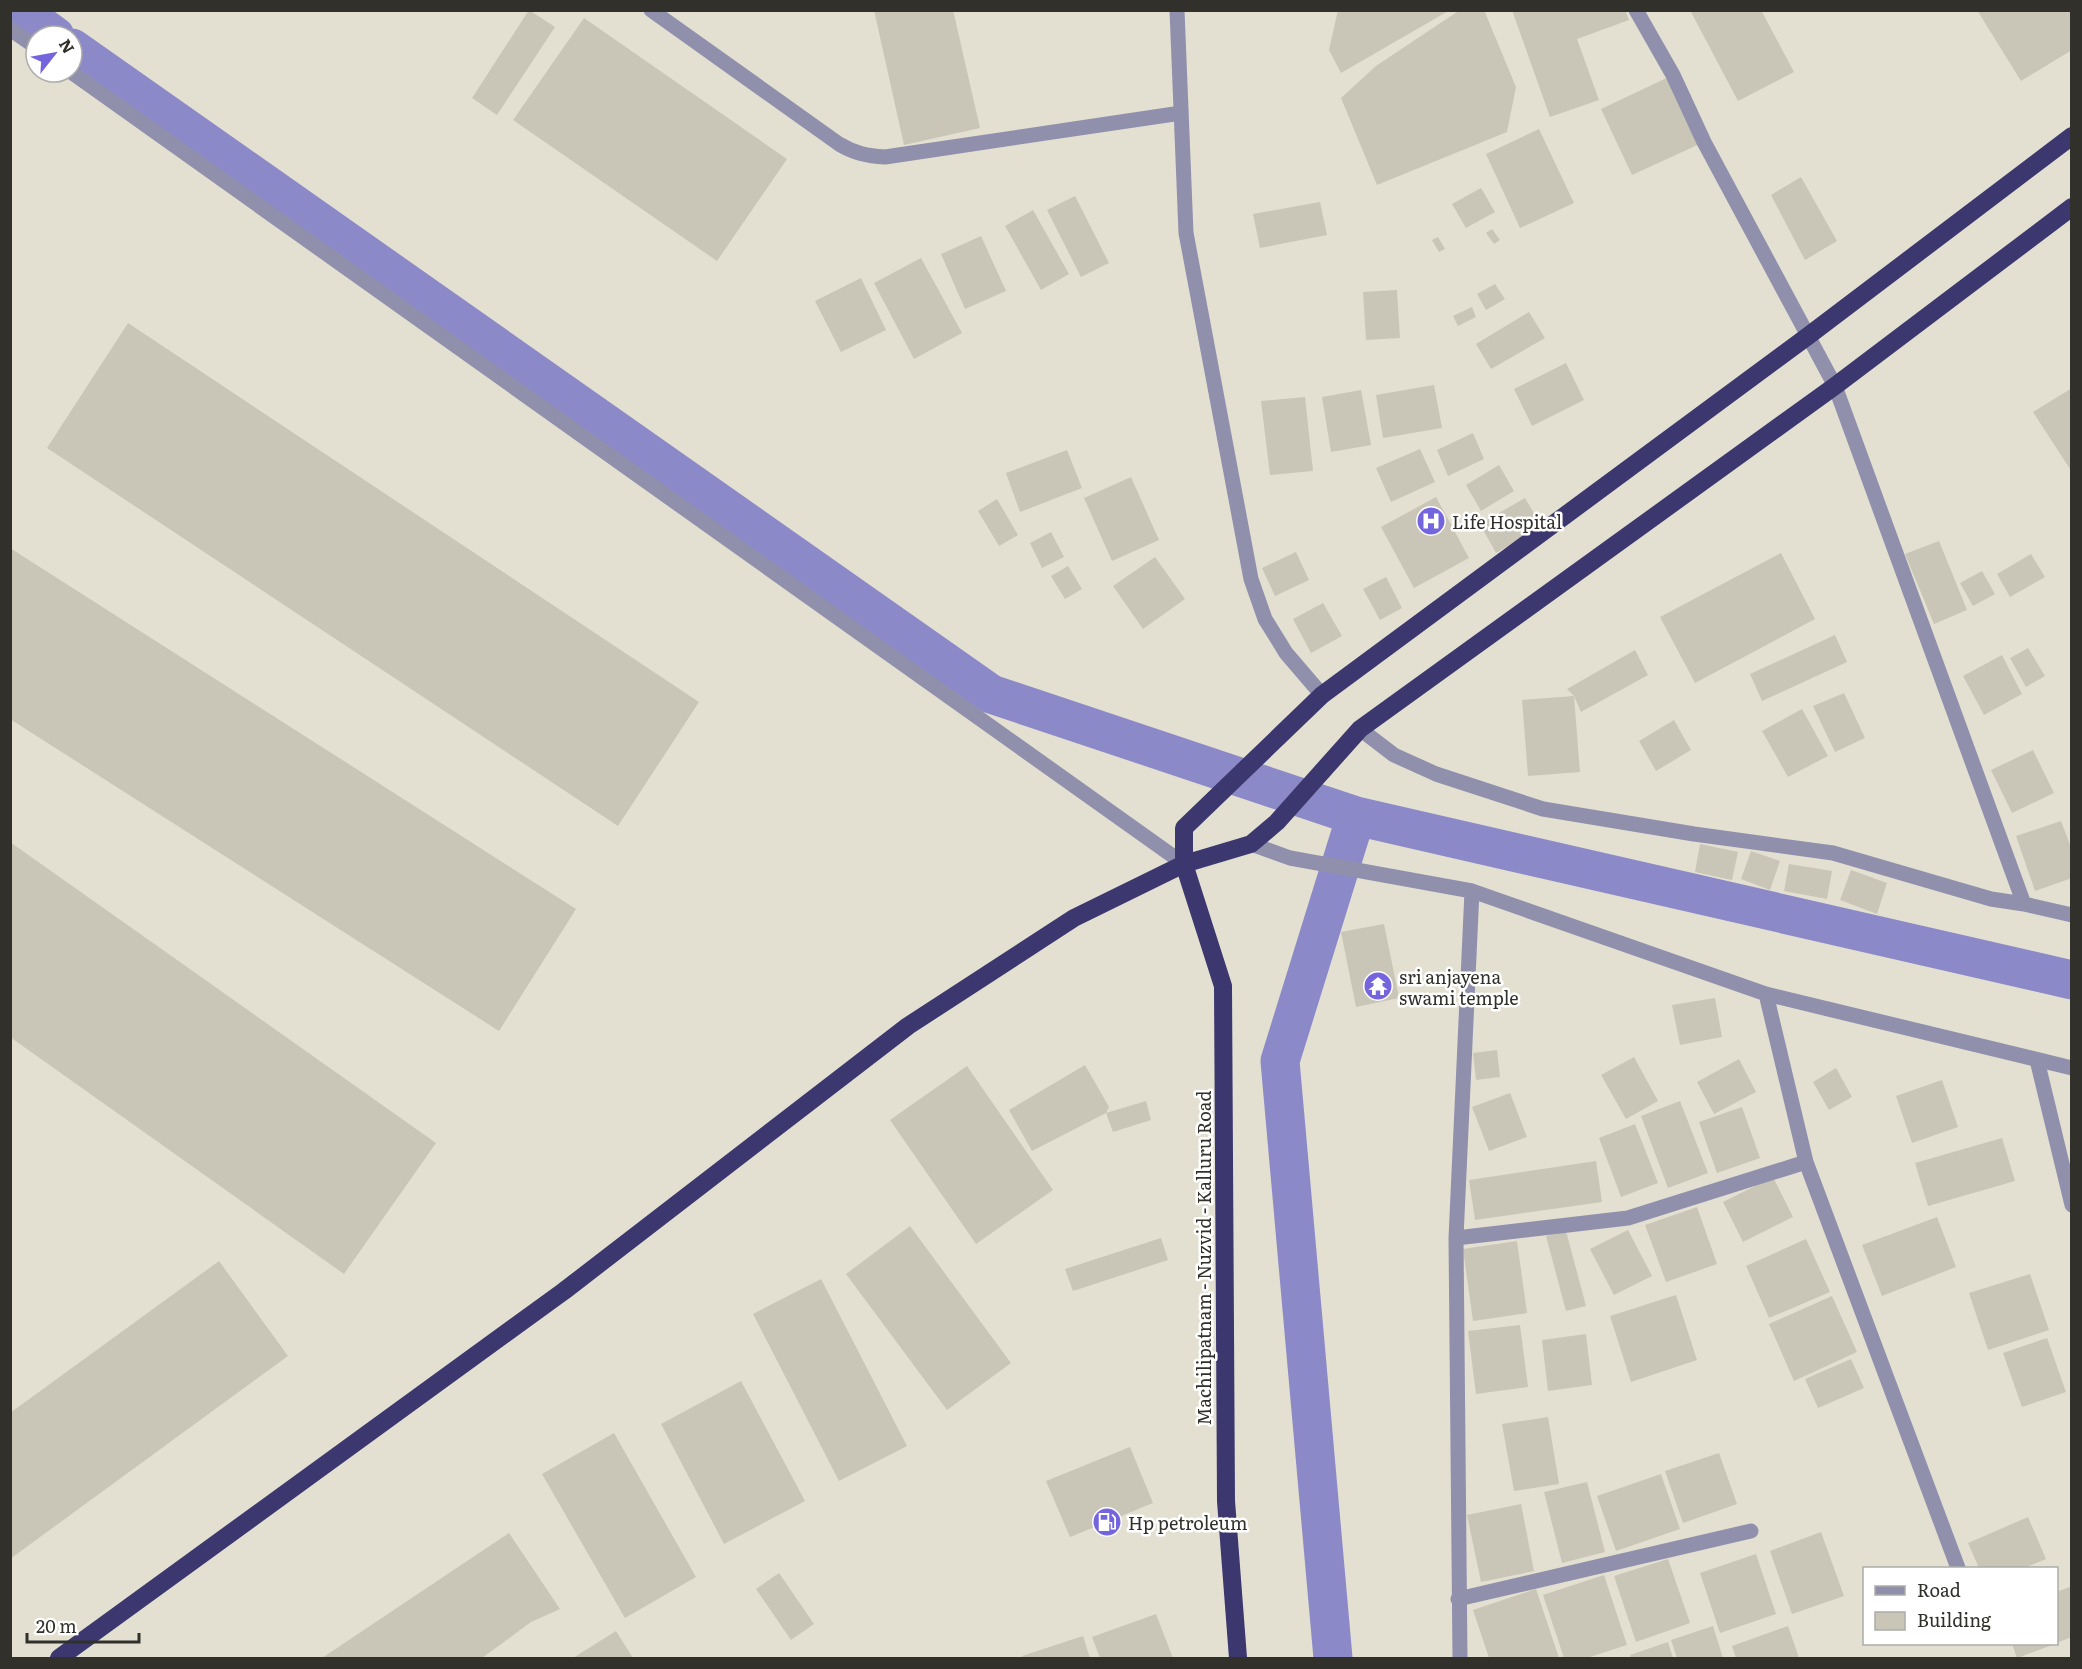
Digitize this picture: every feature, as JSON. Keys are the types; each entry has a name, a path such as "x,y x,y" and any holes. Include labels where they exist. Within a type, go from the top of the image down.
{"highway":[{"name":"Machilipatnam - Nuzvid - Kalluru Road","path":"1238,1659 1226,1501 1223,986 1184,864 1184,828 1322,695 1808,336 2072,136"},
{"path":"59,1659 564,1291 908,1026 1074,918 1184,864 1251,844 1277,822 1360,729 1835,386 2072,207"}],"street":[{"path":"651,10 854,153 885,157 1181,112"},
{"path":"1177,10 1186,233 1251,579 1264,619 1286,653 1322,695"},
{"path":"1636,10 1673,75 1704,142 1835,386 2024,904"},
{"path":"10,29 24,39"},
{"path":"84,81 1184,864"},
{"path":"1360,729 1394,755 1436,774 1543,808 1694,834 1833,853 1991,899 2072,915"},
{"path":"1251,844 1290,858 1472,891 1766,994 2072,1068"},
{"path":"1460,1659 1456,1238 1472,891"},
{"path":"1766,994 1806,1162 1957,1567"},
{"path":"2037,1060 2072,1205"},
{"path":"1456,1238 1628,1218 1806,1162"},
{"path":"1458,1599 1751,1531"}],"building":[{"path":"529,10 555,27 497,115 472,98"},
{"path":"874,10 953,10 980,128 904,145"},
{"path":"1338,10 1450,10 1341,73 1329,50"},
{"path":"1460,10 1484,10 1516,87 1507,132 1377,185 1341,98 1376,66"},
{"path":"1512,10 1625,10 1629,20 1577,39 1599,100 1550,117"},
{"path":"1694,10 1761,10 1794,72 1738,101 1691,12"},
{"path":"1977,10 2072,10 2072,50 2021,81"},
{"path":"584,18 787,159 717,261 513,120"},
{"path":"1673,75 1704,142 1632,175 1601,109"},
{"path":"1539,129 1574,203 1520,228 1486,154"},
{"path":"1801,177 1837,241 1805,260 1771,195"},
{"path":"1481,188 1495,212 1466,228 1452,204"},
{"path":"1075,196 1109,263 1081,277 1047,210"},
{"path":"1320,202 1327,235 1260,248 1253,214"},
{"path":"1033,210 1069,274 1041,290 1005,226"},
{"path":"1492,229 1500,240 1494,244 1486,233"},
{"path":"981,236 1006,291 965,309 941,254"},
{"path":"1438,237 1445,249 1439,252 1432,240"},
{"path":"921,258 962,333 914,359 874,283"},
{"path":"861,278 886,330 841,352 815,301"},
{"path":"1495,284 1505,299 1486,310 1477,294"},
{"path":"1397,290 1400,338 1366,340 1363,292"},
{"path":"1472,307 1476,317 1458,326 1453,316"},
{"path":"1529,312 1545,338 1491,369 1476,344"},
{"path":"128,323 699,702 618,826 47,448"},
{"path":"1566,363 1584,400 1532,426 1514,389"},
{"path":"1434,385 1442,428 1383,438 1376,395"},
{"path":"2072,388 2072,472 2033,412"},
{"path":"1361,390 1371,445 1331,452 1322,397"},
{"path":"1305,397 1313,471 1270,475 1261,401"},
{"path":"1473,433 1484,459 1448,476 1437,450"},
{"path":"1420,449 1435,482 1391,502 1376,468"},
{"path":"1067,450 1082,488 1020,512 1006,473"},
{"path":"1499,465 1514,491 1481,511 1466,485"},
{"path":"1131,477 1159,540 1112,561 1084,498"},
{"path":"1436,497 1469,558 1414,588 1381,527"},
{"path":"1525,498 1542,527 1496,553 1480,524"},
{"path":"997,499 1018,535 999,546 978,511"},
{"path":"1051,532 1064,557 1042,568 1030,543"},
{"path":"1939,541 1967,610 1934,624 1905,554"},
{"path":"10,548 576,909 499,1031 10,719"},
{"path":"1296,552 1309,580 1275,596 1262,568"},
{"path":"1781,553 1815,619 1695,683 1660,617"},
{"path":"2031,554 2045,577 2010,597 1997,574"},
{"path":"1155,557 1185,599 1143,629 1113,586"},
{"path":"1068,566 1082,589 1065,599 1051,576"},
{"path":"1982,571 1995,594 1973,606 1960,583"},
{"path":"1386,577 1402,608 1380,620 1363,589"},
{"path":"1323,603 1342,636 1311,653 1293,619"},
{"path":"1835,635 1847,662 1762,701 1750,674"},
{"path":"2028,648 2045,676 2026,687 2010,658"},
{"path":"1635,650 1648,675 1581,712 1574,696 1567,689"},
{"path":"2002,655 2022,694 1984,715 1963,676"},
{"path":"1844,693 1865,738 1835,752 1813,706"},
{"path":"1574,696 1580,772 1528,776 1522,700"},
{"path":"1802,709 1828,756 1788,777 1762,731"},
{"path":"1674,720 1691,750 1656,771 1639,741"},
{"path":"2033,750 2054,793 2012,813 1991,770"},
{"path":"2061,821 2072,850 2072,878 2035,891 2016,836"},
{"path":"10,842 436,1143 344,1274 10,1037"},
{"path":"1700,844 1738,852 1732,880 1695,872"},
{"path":"1751,851 1780,861 1770,890 1741,879"},
{"path":"1789,864 1832,871 1827,899 1784,891"},
{"path":"1851,870 1887,883 1877,914 1840,900"},
{"path":"1384,924 1399,998 1356,1007 1341,932"},
{"path":"1715,998 1722,1037 1680,1045 1672,1005"},
{"path":"1497,1050 1500,1077 1476,1080 1473,1053"},
{"path":"1634,1057 1658,1101 1626,1119 1601,1075"},
{"path":"1739,1059 1756,1092 1714,1114 1697,1082"},
{"path":"1085,1065 1109,1107 1106,1113 1032,1151 1009,1110"},
{"path":"967,1066 1053,1190 976,1244 890,1120"},
{"path":"1836,1068 1852,1097 1829,1110 1813,1082"},
{"path":"1942,1080 1958,1127 1912,1143 1896,1096"},
{"path":"1510,1093 1527,1137 1489,1151 1472,1107"},
{"path":"1146,1101 1151,1120 1113,1132 1106,1113"},
{"path":"1680,1101 1708,1173 1668,1188 1641,1116"},
{"path":"1742,1107 1760,1158 1717,1173 1699,1122"},
{"path":"1635,1124 1658,1183 1621,1197 1599,1138"},
{"path":"2002,1138 2015,1181 1928,1206 1915,1163"},
{"path":"1596,1161 1602,1202 1475,1220 1469,1180"},
{"path":"1773,1177 1793,1217 1743,1242 1723,1202"},
{"path":"1697,1207 1717,1264 1666,1282 1645,1225"},
{"path":"1937,1217 1956,1267 1882,1296 1862,1245"},
{"path":"910,1226 1011,1363 947,1410 846,1274"},
{"path":"1628,1230 1652,1276 1614,1295 1590,1249"},
{"path":"1566,1231 1586,1306 1566,1311 1546,1236"},
{"path":"1161,1238 1168,1260 1073,1291 1065,1269"},
{"path":"1806,1239 1830,1292 1769,1318 1746,1266"},
{"path":"1517,1241 1527,1313 1473,1321 1463,1249"},
{"path":"219,1261 288,1356 10,1559 10,1413"},
{"path":"2030,1274 2049,1330 1988,1350 1969,1293"},
{"path":"821,1279 907,1446 839,1481 753,1314"},
{"path":"1676,1295 1697,1360 1631,1382 1610,1316"},
{"path":"1832,1296 1857,1352 1794,1381 1769,1324"},
{"path":"1520,1325 1528,1387 1476,1394 1468,1331"},
{"path":"1586,1334 1592,1385 1548,1391 1542,1340"},
{"path":"2047,1338 2066,1392 2022,1407 2003,1353"},
{"path":"1851,1359 1864,1388 1818,1408 1805,1379"},
{"path":"741,1381 805,1501 724,1544 661,1424"},
{"path":"1548,1417 1559,1484 1514,1491 1502,1424"},
{"path":"614,1433 696,1577 625,1618 542,1474"},
{"path":"1130,1447 1153,1503 1070,1537 1046,1481"},
{"path":"1719,1453 1737,1504 1683,1523 1665,1471"},
{"path":"1661,1474 1680,1529 1616,1551 1597,1496"},
{"path":"1587,1482 1605,1552 1562,1563 1544,1492"},
{"path":"1521,1504 1534,1571 1481,1582 1467,1515"},
{"path":"2028,1517 2046,1559 2026,1567 1979,1567 1968,1543"},
{"path":"1821,1532 1844,1596 1792,1614 1770,1551"},
{"path":"509,1533 560,1609 531,1622 482,1658 322,1658"},
{"path":"1756,1554 1776,1614 1720,1633 1700,1573"},
{"path":"1668,1559 1690,1623 1636,1642 1614,1576"},
{"path":"779,1573 814,1624 791,1640 756,1589"},
{"path":"1604,1575 1627,1645 1587,1658 1564,1658 1543,1595"},
{"path":"2070,1587 2072,1637 2058,1642 2058,1591"},
{"path":"1536,1589 1559,1658 1489,1658 1473,1610"},
{"path":"1156,1614 1173,1658 1100,1658 1092,1637"},
{"path":"1713,1626 1723,1658 1677,1658 1671,1640"},
{"path":"1788,1626 1799,1658 1736,1658 1732,1646"},
{"path":"616,1631 633,1658 573,1658"},
{"path":"1083,1636 1090,1658 1023,1658 1022,1656"},
{"path":"1668,1642 1673,1658 1631,1658 1630,1655"},
{"path":"2012,1645 2052,1645 2017,1658"}],"waterway":[{"path":"19,10 38,24"},
{"path":"84,56 991,694 1356,816 2072,980"},
{"path":"1333,1658 1280,1061 1356,816"}],"place":[{"name":"Life Hospital","path":"1431,521"},
{"name":"sri anjayena swami temple","path":"1378,986"},
{"name":"Hp petroleum","path":"1107,1522"}]}
